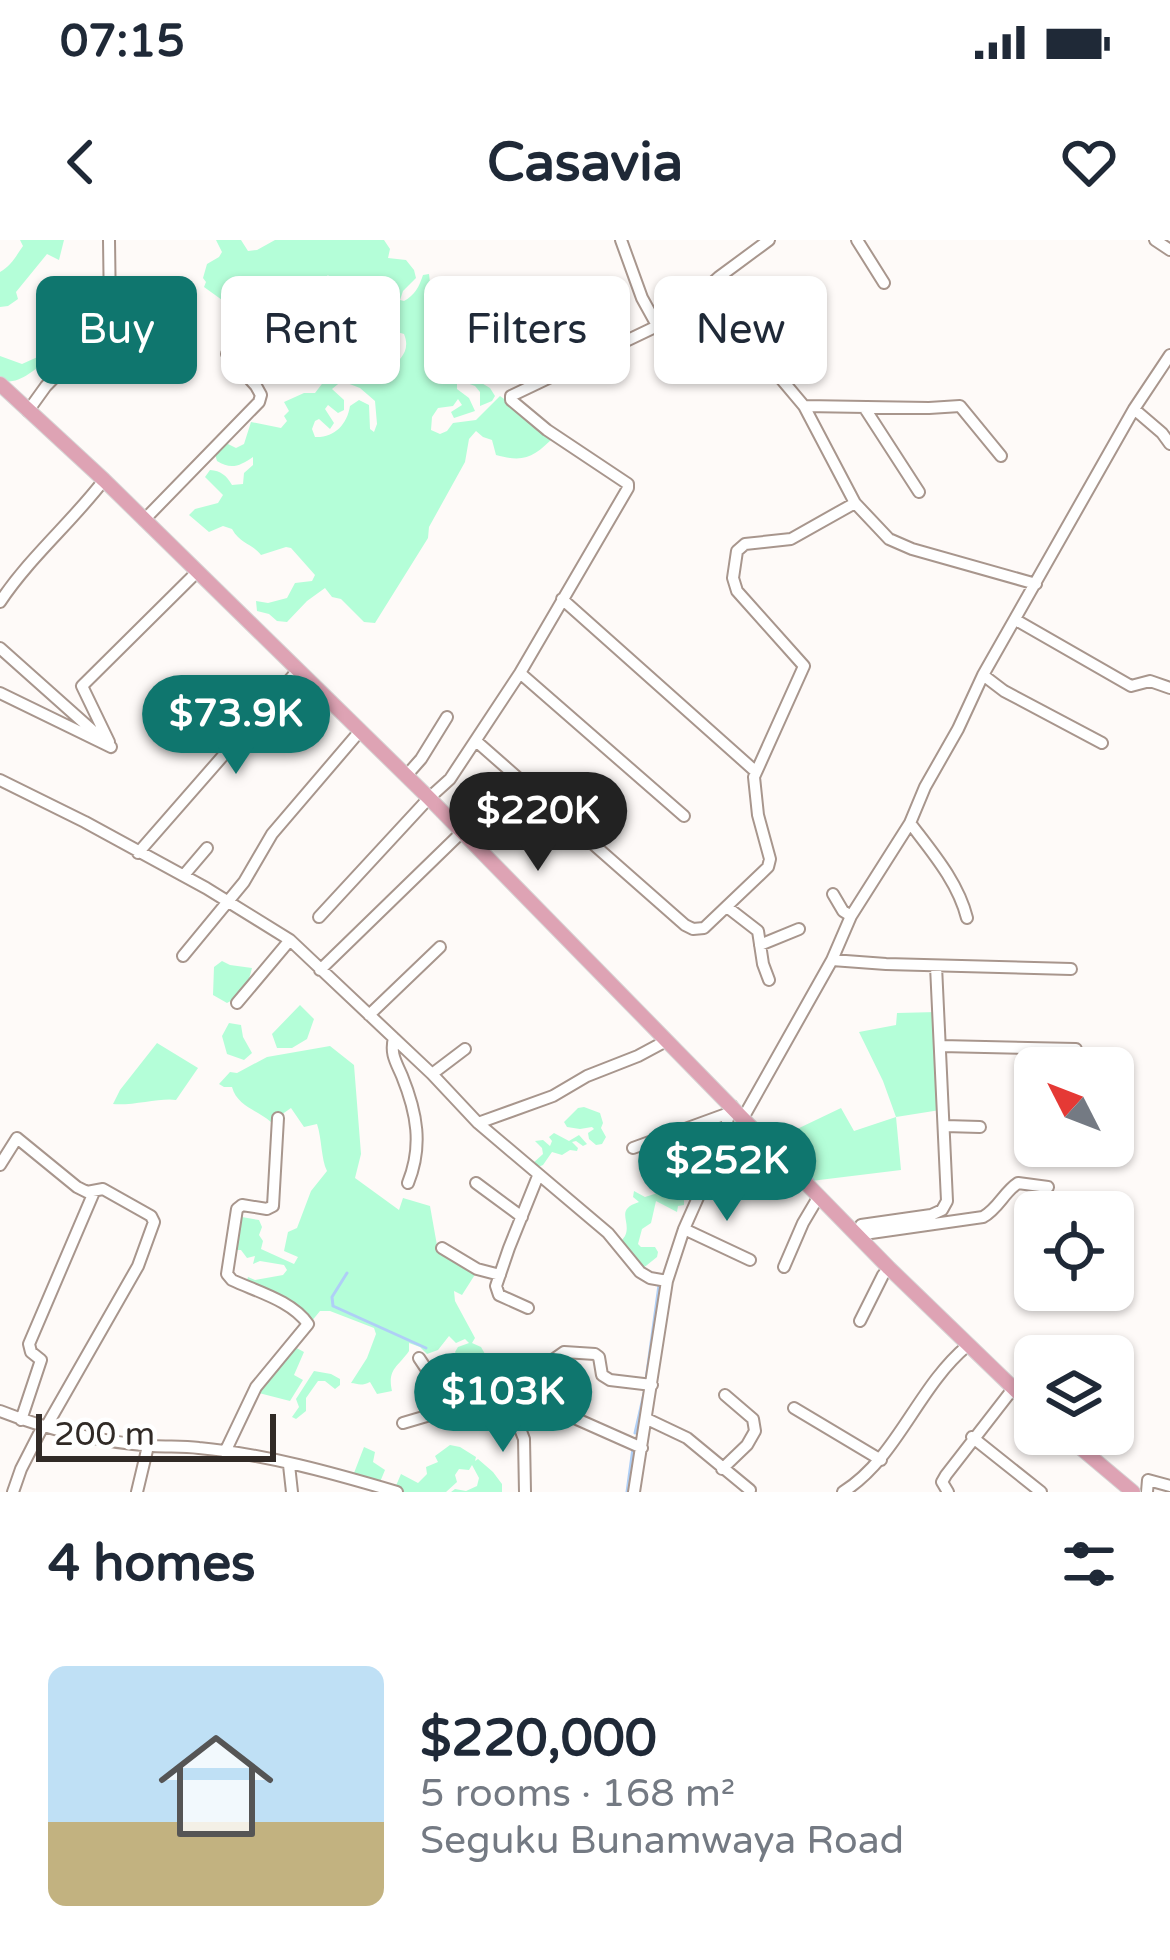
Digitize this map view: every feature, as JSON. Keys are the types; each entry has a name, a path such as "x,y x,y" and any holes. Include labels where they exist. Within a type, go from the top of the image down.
{"main road":[{"path":"0,384 429,798 1012,1390"},
{"path":"1089,1455 1133,1492"}],"street":[{"path":"28,411 110,312 109,240"},
{"path":"621,240 654,320"},
{"path":"720,276 769,240"},
{"path":"856,240 884,283"},
{"path":"1155,240 1170,250"},
{"path":"319,917 450,779 520,673 628,485 547,430 511,396 654,329"},
{"path":"634,1492 668,1281 734,1112 832,960 851,916 910,823 983,674 1134,409 1170,357"},
{"path":"144,520 259,402 261,395 254,384"},
{"path":"786,384 804,406 856,503 878,530 900,545 1036,584"},
{"path":"804,406 960,406 1001,456"},
{"path":"864,407 919,492"},
{"path":"1134,409 1170,445"},
{"path":"0,602 30,561 104,480"},
{"path":"476,740 685,925 704,928 764,872 770,860 753,789 755,771 804,666 737,591 733,562 746,544 791,539 856,503"},
{"path":"111,747 82,686 197,572"},
{"path":"562,599 755,771"},
{"path":"1016,620 1131,686 1150,681 1170,688"},
{"path":"0,648 111,747"},
{"path":"138,853 298,670"},
{"path":"520,673 684,816"},
{"path":"983,674 1004,691 1102,743"},
{"path":"0,693 111,747"},
{"path":"406,776 447,717"},
{"path":"183,956 244,882 272,834 360,731"},
{"path":"0,780 184,875 290,940 478,1124 608,1233 640,1271 668,1281"},
{"path":"910,823 962,897 967,918"},
{"path":"320,970 461,832"},
{"path":"184,875 207,848"},
{"path":"833,894 851,916"},
{"path":"727,908 758,931 769,980"},
{"path":"760,945 799,929"},
{"path":"237,1003 290,940"},
{"path":"369,1015 440,947"},
{"path":"832,960 1071,969"},
{"path":"859,1230 931,1215 947,1201 936,965"},
{"path":"394,1038 394,1058 412,1105 418,1147 408,1184"},
{"path":"478,1124 553,1096 666,1041"},
{"path":"941,1046 1014,1048"},
{"path":"432,1074 465,1049"},
{"path":"633,1148 734,1112"},
{"path":"225,1452 256,1387 308,1324 299,1312 227,1274 236,1211 242,1205 266,1210 273,1206 278,1118"},
{"path":"945,1126 980,1127"},
{"path":"0,1165 17,1138 77,1186 103,1190 152,1216 154,1222 138,1266 21,1469 13,1492"},
{"path":"528,1308 497,1293 538,1176"},
{"path":"476,1183 521,1216"},
{"path":"859,1230 983,1217 1018,1183 1048,1186"},
{"path":"21,1420 41,1360 29,1344 94,1192"},
{"path":"784,1267 819,1196"},
{"path":"685,1229 751,1260"},
{"path":"442,1248 477,1269 500,1275"},
{"path":"860,1321 890,1268"},
{"path":"843,1492 881,1460 941,1370 967,1346"},
{"path":"404,1423 437,1413 494,1381 537,1378 564,1352 595,1354 602,1376 610,1380 652,1385"},
{"path":"419,1358 436,1382 472,1391"},
{"path":"948,1492 942,1482 1012,1390"},
{"path":"518,1393 642,1448"},
{"path":"722,1469 755,1431 753,1419 724,1395"},
{"path":"794,1408 881,1460"},
{"path":"0,1412 148,1446 225,1452 397,1492"},
{"path":"514,1413 524,1439 525,1492"},
{"path":"647,1419 687,1438 750,1490"},
{"path":"972,1437 1041,1492"},
{"path":"137,1492 148,1446"},
{"path":"289,1465 292,1492"},
{"path":"1147,1492 1148,1480 1170,1486"}],"green space":[{"path":"20,240 64,240 59,260 47,254 16,292 18,299 0,307 0,272 23,246"},
{"path":"216,240 241,240 248,251 275,240 384,240 390,249 388,258 406,260 416,278 400,300 400,276 221,276 221,299 204,287 203,278 207,264 222,252"},
{"path":"429,274 424,276 424,384 457,384 475,411 454,418 451,412 462,405 458,399 453,406 438,408 431,430 440,434 453,423 476,420 500,396 555,436 535,453 514,458 496,455 492,440 476,431 428,538 375,623 364,622 325,588 287,622 277,621 257,611 256,601 287,598 295,583 312,581 315,575 291,548 261,555 232,529 223,526 209,532 189,515 218,503 223,495 205,477 210,470 223,474 232,485 243,484 244,473 253,465 253,457 235,466 217,461 213,447 226,433 228,444 236,448 244,444 251,422 281,428 289,411 284,402 315,393 322,384 338,384 332,389 344,400 344,410 338,413 328,405 325,409 334,423 330,429 319,419 315,421 315,437 338,429 350,406 359,400 369,405 374,432 375,401 350,384 400,384 404,334 400,333 400,300 411,296 423,275"},
{"path":"0,356 22,364 36,358 36,368 26,376 0,381"},
{"path":"470,384 490,388 495,396 492,401 480,406 475,386"},
{"path":"222,961 252,968 244,989 227,1003 213,995 214,967"},
{"path":"300,1005 314,1019 307,1039 292,1048 277,1048 272,1034"},
{"path":"937,1012 940,1110 896,1117 859,1032 896,1025 897,1013"},
{"path":"229,1023 241,1025 252,1053 244,1060 227,1054 222,1036"},
{"path":"157,1043 198,1068 176,1100 113,1104 120,1090"},
{"path":"330,1046 354,1065 361,1154 355,1178 399,1210 403,1198 430,1206 438,1251 476,1273 462,1295 454,1291 455,1301 475,1338 472,1343 481,1347 489,1361 473,1360 472,1371 463,1369 456,1386 449,1378 450,1366 461,1365 455,1352 469,1343 465,1339 456,1343 449,1336 438,1350 427,1354 409,1343 409,1351 392,1373 392,1391 377,1394 370,1382 351,1383 367,1358 374,1328 330,1311 320,1311 311,1322 291,1302 246,1283 248,1277 283,1275 284,1265 253,1264 255,1256 247,1258 241,1250 232,1250 236,1216 259,1220 261,1249 294,1264 298,1257 284,1251 288,1232 297,1228 311,1191 327,1171 317,1124 304,1127 291,1108 271,1122 243,1103 232,1087 219,1084 230,1072 267,1057"},
{"path":"584,1107 600,1113 606,1137 602,1144 589,1139 592,1127 567,1127 564,1122"},
{"path":"841,1108 854,1131 896,1117 901,1170 811,1181 772,1141"},
{"path":"554,1133 569,1141 579,1135 587,1144 572,1142 577,1151 552,1152 543,1165 531,1165 543,1154 535,1141 550,1146 549,1137"},
{"path":"667,1190 676,1199 684,1196 684,1205 677,1212 656,1201 651,1223 642,1229 638,1244 655,1247 657,1257 642,1269 620,1258 614,1249 627,1231 625,1212 639,1202 634,1191 645,1197"},
{"path":"291,1345 304,1352 294,1375 303,1380 290,1401 255,1392"},
{"path":"314,1371 331,1374 340,1379 340,1385 335,1389 318,1381 306,1398 306,1411 296,1419 292,1417 299,1407 296,1399"},
{"path":"450,1445 476,1457 475,1461 493,1472 502,1492 451,1492 477,1486 479,1478 472,1465 469,1470 459,1469 457,1482 446,1492 395,1488 401,1474 418,1483 427,1474 426,1467 438,1462 435,1456"},
{"path":"364,1447 375,1452 373,1462 385,1470 380,1482 357,1479 354,1473"}],"waterway":[{"path":"794,1161 813,1180"},
{"path":"347,1273 332,1297 333,1306 426,1348"},
{"path":"646,1380 659,1285"},
{"path":"635,1433 645,1389"},
{"path":"627,1492 633,1448"}]}
